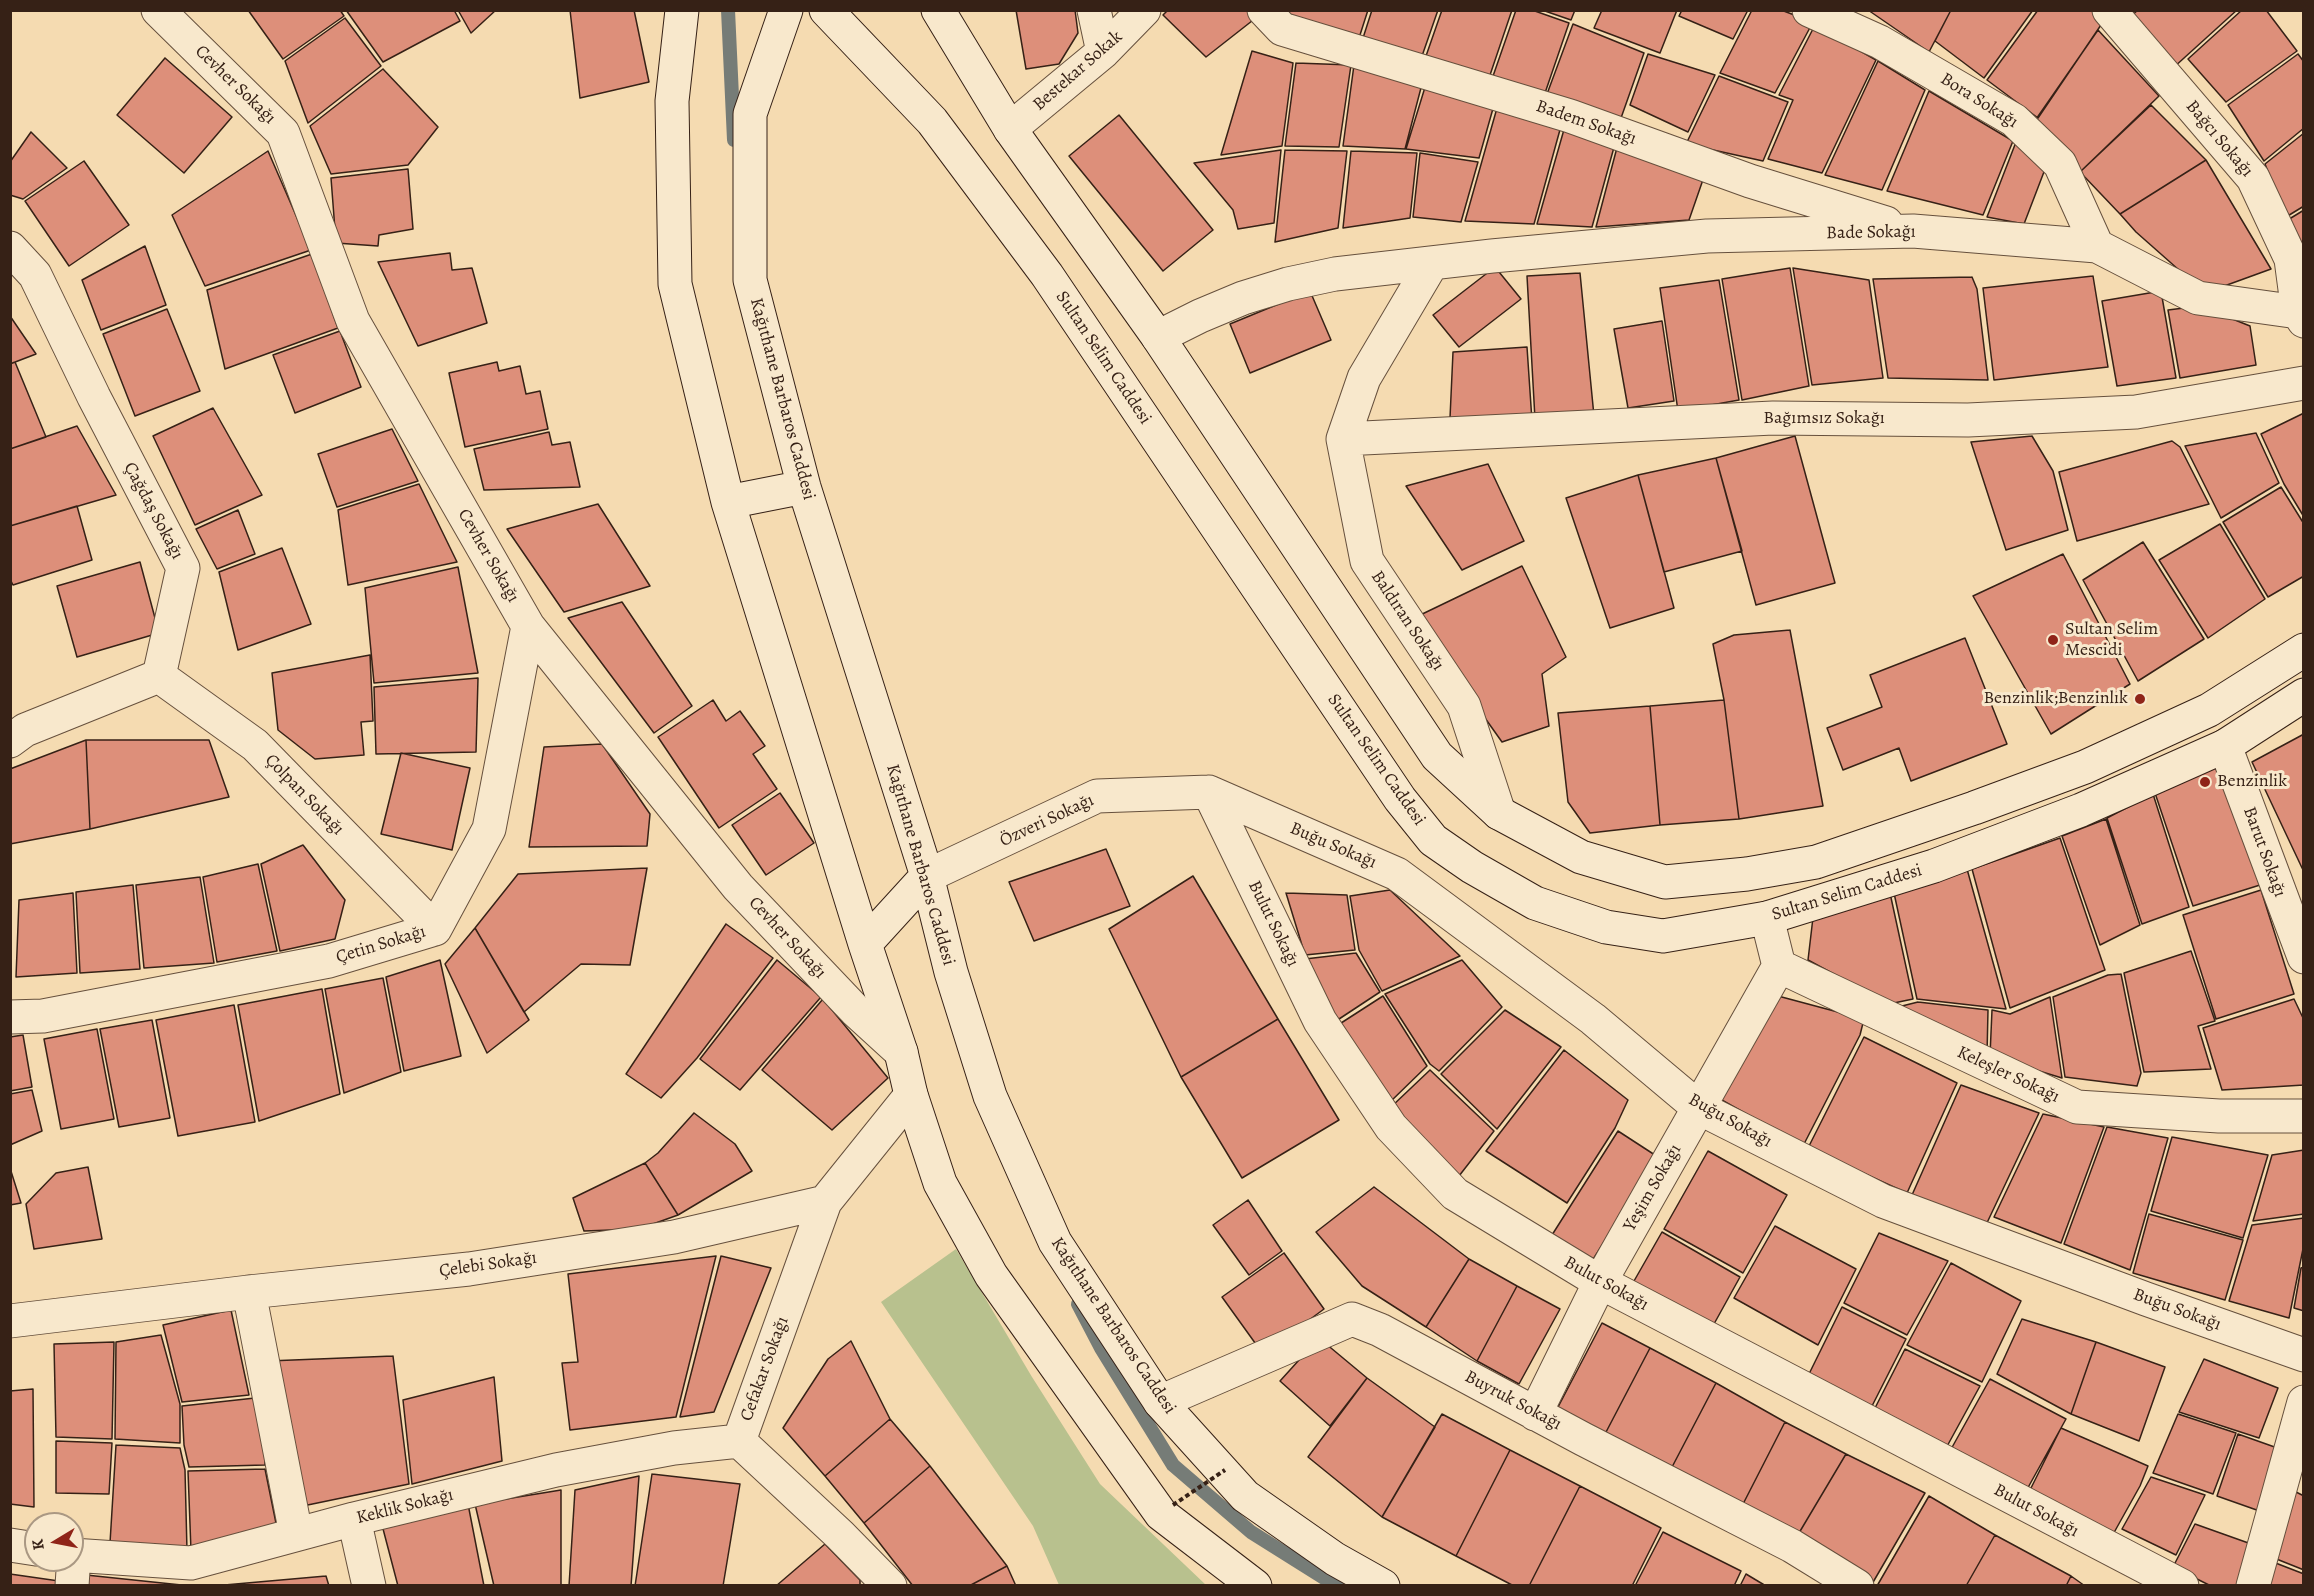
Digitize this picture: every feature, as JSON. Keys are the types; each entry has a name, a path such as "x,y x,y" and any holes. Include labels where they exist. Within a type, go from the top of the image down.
{"street":[{"name":"Cevher Sokağı","path":"158,10 283,133 353,321 528,626 738,887 855,1010 901,1052"},
{"path":"682,10 672,101 675,284 728,502 940,1183 991,1275 1161,1514 1255,1586"},
{"name":"Kağıthane Barbaros Caddesi","path":"786,10 750,114 750,280 804,487 927,876 951,972 990,1096 1055,1242 1160,1402 1245,1496 1335,1559 1383,1586"},
{"name":"Sultan Selim Caddesi","path":"826,10 932,121 1047,275 1400,799 1433,840 1472,867 1535,903 1606,927 1663,936 1767,918 1934,866 2081,810 2225,746 2304,695"},
{"path":"938,10 1010,129 1158,338 1437,756 1499,813 1581,857 1665,882 1747,874 1816,862 1974,808 2085,766 2209,710 2304,650"},
{"path":"1094,10 1103,52"},
{"name":"Bestekar Sokak","path":"1010,129 1103,52 1144,10"},
{"name":"Badem Sokağı","path":"1264,10 1282,30 1570,116 1750,181 1913,231"},
{"name":"Bora Sokağı","path":"1809,10 1880,42 2014,120 2060,164 2097,246"},
{"name":"Bağcı Sokağı","path":"2109,10 2253,178 2291,259 2301,317"},
{"name":"Bade Sokağı","path":"1158,338 1200,316 1243,298 1288,284 1335,274 1707,236 1913,231 2097,246 2198,298 2301,317"},
{"name":"Çağdaş Sokağı","path":"10,248 35,275 94,397 183,568 159,676"},
{"path":"1342,439 1364,378 1432,263"},
{"name":"Bağımsız Sokağı","path":"1342,439 1773,418 1968,420 2136,412 2304,383"},
{"name":"Baldıran Sokağı","path":"1342,439 1367,561 1464,706 1499,813"},
{"path":"728,502 804,487"},
{"name":"Çetin Sokağı","path":"10,1017 43,1016 329,961 435,929 489,830 528,626"},
{"path":"10,741 25,730 159,676"},
{"name":"Çolpan Sokağı","path":"159,676 255,745 435,929"},
{"name":"Barut Sokağı","path":"2209,710 2225,746 2304,957"},
{"name":"Özveri Sokağı","path":"927,876 1097,796 1209,792"},
{"name":"Buğu Sokağı","path":"1209,792 1397,874 1593,1019 1699,1108 1883,1201 2304,1355"},
{"name":"Bulut Sokağı","path":"1209,792 1320,1021 1391,1127 1455,1194 1600,1282 2182,1586"},
{"path":"865,944 927,876"},
{"path":"1767,918 1779,966"},
{"name":"Yeşim Sokağı","path":"1535,1414 1600,1282 1779,966"},
{"name":"Keleşler Sokağı","path":"1779,966 2077,1107 2219,1116 2304,1116"},
{"path":"825,1202 911,1095"},
{"name":"Çelebi Sokağı","path":"10,1321 249,1292 469,1269 674,1237 825,1202"},
{"name":"Cefakar Sokağı","path":"825,1202 739,1441 840,1535 890,1586"},
{"path":"249,1292 296,1534"},
{"name":"Buyruk Sokağı","path":"1160,1402 1352,1319 1380,1330 1535,1414 1792,1546 1857,1586"},
{"path":"2253,1586 2304,1402"},
{"name":"Keklik Sokağı","path":"84,1565 192,1563 354,1519 556,1470 674,1448 739,1441"},
{"path":"354,1519 369,1586"}],"path":[{"path":"1173,1505 1226,1470"}],"green space":[{"path":"956,1249 1032,1377 1100,1484 1206,1585 1059,1585 1033,1526 881,1302"}],"building":[{"path":"248,10 340,10 344,16 283,59"},
{"path":"346,10 454,10 460,21 383,62"},
{"path":"458,10 496,10 471,33"},
{"path":"570,10 634,10 649,82 580,98"},
{"path":"1016,10 1075,10 1078,33 1059,64 1026,69"},
{"path":"1168,10 1250,10 1257,17 1206,57 1163,15"},
{"path":"1275,10 1368,10 1359,38"},
{"path":"1372,10 1438,10 1422,56 1363,38"},
{"path":"1442,10 1512,10 1489,78 1426,56"},
{"path":"1516,10 1532,10 1569,23 1545,93 1492,79"},
{"path":"1542,10 1575,10 1571,20"},
{"path":"1602,10 1677,10 1660,53 1594,28"},
{"path":"1682,10 1748,10 1733,39 1679,16"},
{"path":"1752,10 1781,10 1813,22 1775,93 1720,73"},
{"path":"1868,10 1951,10 1929,52"},
{"path":"1951,10 2033,10 1984,78 1935,41"},
{"path":"2038,10 2093,10 2103,22 2038,118 1987,80"},
{"path":"2138,10 2237,10 2173,68 2130,17"},
{"path":"2242,10 2266,10 2297,51 2226,102 2188,59"},
{"path":"345,18 381,66 308,123 285,61"},
{"path":"1573,24 1644,53 1621,118 1547,94"},
{"path":"1815,25 1876,60 1822,173 1768,159 1793,100 1779,95"},
{"path":"2098,30 2159,96 2080,172 2032,125"},
{"path":"1252,51 1293,63 1282,146 1221,155"},
{"path":"1648,54 1715,75 1688,132 1630,105"},
{"path":"2298,54 2304,62 2304,128 2264,161 2228,105"},
{"path":"165,58 232,117 184,173 117,115"},
{"path":"1878,61 1925,90 1882,190 1825,175"},
{"path":"1296,63 1351,65 1339,147 1285,146"},
{"path":"1354,65 1422,84 1405,149 1343,146"},
{"path":"383,69 438,127 408,165 331,174 310,126"},
{"path":"1719,76 1788,102 1763,161 1686,144"},
{"path":"1426,84 1494,105 1479,158 1406,149"},
{"path":"1929,91 2013,141 1983,215 1887,191"},
{"path":"2151,105 2206,160 2120,214 2080,172"},
{"path":"1497,108 1561,126 1534,224 1465,221"},
{"path":"1119,115 1213,230 1163,271 1069,156"},
{"path":"1565,126 1616,140 1592,227 1537,224"},
{"path":"31,132 67,168 23,199 10,195 10,162"},
{"path":"2304,133 2304,206 2286,217 2265,164"},
{"path":"1619,140 1706,171 1689,220 1596,227"},
{"path":"2016,142 2047,164 2024,224 1987,217"},
{"path":"1281,150 1274,223 1238,229 1233,210 1194,163"},
{"path":"1285,150 1347,151 1338,228 1275,242"},
{"path":"268,151 311,250 205,286 172,215"},
{"path":"1351,151 1417,153 1410,218 1343,228"},
{"path":"1420,153 1478,162 1461,222 1413,217"},
{"path":"2206,160 2271,269 2205,293 2136,232 2120,214"},
{"path":"84,161 129,225 69,266 25,201"},
{"path":"408,169 413,229 379,235 378,246 336,243 331,178"},
{"path":"2304,210 2304,263 2286,221"},
{"path":"145,246 166,305 101,330 82,280"},
{"path":"450,253 452,270 472,268 487,323 418,346 378,262"},
{"path":"312,254 338,328 225,369 207,290"},
{"path":"1495,267 1521,299 1459,347 1433,315"},
{"path":"1790,268 1809,386 1742,400 1722,279"},
{"path":"1793,268 1869,280 1883,378 1812,385"},
{"path":"1580,273 1594,416 1535,419 1527,276"},
{"path":"2093,276 2108,367 1994,380 1983,288"},
{"path":"1972,277 1977,289 1988,380 1888,378 1873,279"},
{"path":"1719,280 1739,400 1678,411 1660,288"},
{"path":"1310,291 1331,340 1250,373 1230,324"},
{"path":"2161,291 2176,378 2117,386 2102,301"},
{"path":"2200,306 2250,326 2256,365 2180,378 2168,310"},
{"path":"167,309 200,391 135,416 103,334"},
{"path":"10,316 36,354 10,364"},
{"path":"1662,321 1674,401 1628,408 1614,329"},
{"path":"340,331 361,387 295,413 273,355"},
{"path":"1527,347 1532,421 1450,418 1453,352"},
{"path":"15,362 46,437 10,449 10,364"},
{"path":"497,362 499,371 520,366 526,394 540,391 548,429 465,447 449,373"},
{"path":"213,408 262,495 195,525 153,436"},
{"path":"2304,413 2304,517 2284,484 2261,434"},
{"path":"77,426 116,495 10,526 10,449"},
{"path":"392,429 418,481 337,507 318,454"},
{"path":"549,432 552,445 570,442 580,487 484,490 474,449"},
{"path":"2256,433 2279,483 2221,518 2185,446"},
{"path":"1795,436 1835,583 1756,605 1716,458"},
{"path":"2032,436 2053,471 2068,530 2006,550 1971,442"},
{"path":"2172,441 2180,447 2209,504 2077,541 2059,472"},
{"path":"1716,458 1742,551 1664,572 1638,475"},
{"path":"1488,464 1524,541 1462,570 1406,486"},
{"path":"1638,475 1674,608 1610,628 1566,498"},
{"path":"419,484 457,562 348,585 338,510"},
{"path":"2281,487 2304,524 2304,576 2268,597 2223,522"},
{"path":"598,504 650,586 564,612 507,529"},
{"path":"77,506 92,560 13,585 10,579 10,526"},
{"path":"238,510 255,554 217,569 196,529"},
{"path":"2220,524 2265,599 2208,638 2159,560"},
{"path":"2143,542 2204,639 2138,681 2083,580"},
{"path":"282,548 311,624 238,650 219,572"},
{"name":"Sultan Selim Mescidi","path":"2063,554 2130,684 2051,734 1973,596"},
{"path":"140,562 159,633 77,657 57,586"},
{"path":"1522,566 1566,657 1542,674 1549,726 1502,742 1414,618"},
{"path":"458,567 478,673 374,683 365,588"},
{"path":"622,602 692,706 654,733 568,618"},
{"path":"1790,630 1823,806 1739,819 1724,700 1713,644 1734,635"},
{"path":"1965,638 2007,744 1911,781 1899,748 1843,770 1827,728 1882,707 1870,675"},
{"path":"370,655 373,721 361,722 364,755 315,759 278,730 272,673"},
{"path":"478,678 476,752 376,754 374,687"},
{"path":"713,700 726,721 740,711 765,746 753,754 777,789 719,828 658,737"},
{"path":"1724,700 1739,819 1660,825 1650,706"},
{"path":"1650,706 1660,825 1590,833 1568,802 1558,713"},
{"path":"2304,734 2304,870 2303,870 2252,762"},
{"path":"86,740 209,740 229,797 90,829"},
{"path":"86,740 90,829 10,844 10,769"},
{"path":"602,744 650,814 647,846 529,847 544,747"},
{"path":"401,753 470,768 452,850 381,834"},
{"path":"2224,760 2260,885 2193,906 2155,793"},
{"path":"780,793 814,843 766,875 732,825"},
{"path":"2153,794 2189,907 2142,924 2107,818"},
{"path":"2106,819 2140,925 2100,945 2062,836"},
{"path":"2060,838 2105,970 2010,1008 1972,869"},
{"path":"303,845 345,900 335,939 280,951 261,864"},
{"path":"1106,849 1130,906 1034,941 1009,882"},
{"path":"258,864 277,951 217,962 203,877"},
{"path":"647,868 630,965 581,964 524,1012 475,928 518,874"},
{"path":"1967,869 2006,1009 1917,999 1894,893"},
{"path":"1193,876 1278,1019 1181,1077 1109,929"},
{"path":"200,877 214,963 144,968 136,885"},
{"path":"133,885 140,969 80,973 76,892"},
{"path":"1390,890 1460,956 1382,991 1359,950 1350,896"},
{"path":"2261,890 2294,994 2216,1019 2183,915"},
{"path":"73,893 77,973 16,977 19,900"},
{"path":"1286,893 1347,895 1355,950 1305,955"},
{"path":"1890,893 1913,999 1889,1004 1808,960 1814,909"},
{"path":"726,924 773,958 697,1058 661,1098 626,1074"},
{"path":"475,928 529,1020 487,1053 445,964"},
{"path":"2191,951 2215,1021 2198,1026 2211,1069 2144,1072 2124,973"},
{"path":"1356,953 1380,992 1336,1021 1305,959"},
{"path":"440,960 461,1056 404,1071 386,977"},
{"path":"777,960 821,997 740,1090 700,1059"},
{"path":"1462,960 1502,1007 1439,1071 1430,1064 1385,994"},
{"path":"2121,974 2141,1073 2137,1086 2065,1077 2053,997 2108,975"},
{"path":"383,978 401,1072 344,1093 325,989"},
{"path":"322,989 340,1094 259,1121 238,1005"},
{"path":"1383,996 1427,1066 1388,1104 1338,1025"},
{"path":"1778,996 1864,1019 1860,1035 1803,1146 1720,1099"},
{"path":"2050,997 2062,1078 1990,1056 1992,1010 2010,1014"},
{"path":"823,999 888,1078 832,1130 762,1070"},
{"path":"2294,999 2304,1020 2304,1085 2222,1090 2203,1028"},
{"path":"1918,1002 1988,1010 1987,1055 1894,1008"},
{"path":"234,1005 255,1122 178,1136 156,1020"},
{"path":"1505,1010 1561,1047 1497,1129 1441,1074"},
{"path":"1278,1019 1339,1120 1242,1178 1181,1077"},
{"path":"152,1020 170,1118 119,1127 100,1029"},
{"path":"97,1029 114,1119 61,1129 44,1039"},
{"path":"23,1035 32,1087 10,1091 10,1037"},
{"path":"1864,1037 1957,1083 1907,1193 1808,1148"},
{"path":"1564,1050 1628,1100 1615,1128 1567,1203 1486,1151"},
{"path":"1430,1070 1494,1131 1459,1176 1391,1107"},
{"path":"1961,1085 2039,1113 1985,1227 1912,1195"},
{"path":"32,1090 42,1131 10,1145 10,1094"},
{"path":"694,1113 735,1144 752,1171 678,1215 645,1163 658,1153"},
{"path":"2043,1114 2104,1127 2061,1243 1994,1217"},
{"path":"2107,1127 2168,1138 2130,1270 2064,1244"},
{"path":"1618,1131 1658,1157 1592,1261 1552,1235"},
{"path":"2172,1137 2268,1155 2243,1238 2151,1211"},
{"path":"2304,1150 2304,1214 2253,1221 2272,1155"},
{"path":"1708,1151 1787,1195 1743,1273 1664,1229"},
{"path":"645,1163 678,1215 639,1229 584,1231 573,1198"},
{"path":"88,1167 102,1239 34,1249 26,1204 56,1173"},
{"path":"10,1168 21,1203 10,1205"},
{"path":"1374,1187 1469,1259 1426,1327 1362,1286 1316,1232"},
{"path":"1248,1200 1282,1251 1249,1275 1213,1225"},
{"path":"2149,1214 2243,1240 2225,1300 2133,1273"},
{"path":"2304,1218 2304,1244 2289,1318 2229,1301 2252,1225"},
{"path":"1775,1226 1856,1269 1818,1345 1734,1298"},
{"path":"1662,1232 1740,1277 1709,1333 1630,1288"},
{"path":"1879,1233 1948,1261 1907,1335 1844,1303"},
{"path":"1284,1253 1324,1309 1263,1354 1222,1297"},
{"path":"716,1256 676,1417 570,1430 562,1363 578,1362 568,1274"},
{"path":"721,1256 771,1268 714,1412 680,1417"},
{"path":"1469,1259 1517,1286 1477,1361 1426,1327"},
{"path":"1951,1263 2021,1301 1982,1382 1907,1345"},
{"path":"2304,1267 2304,1311 2294,1308 2301,1268"},
{"path":"1517,1286 1560,1309 1519,1384 1477,1361"},
{"path":"1842,1307 1906,1339 1871,1408 1807,1378"},
{"path":"231,1310 249,1395 182,1402 163,1325"},
{"path":"2022,1319 2096,1342 2071,1414 1997,1374"},
{"path":"1602,1323 1650,1348 1605,1434 1557,1409"},
{"path":"161,1335 180,1404 180,1443 115,1439 116,1342"},
{"path":"1319,1338 1367,1378 1330,1426 1280,1381"},
{"path":"851,1341 890,1419 825,1476 783,1428 828,1359"},
{"path":"114,1342 112,1439 56,1437 54,1344"},
{"path":"2096,1342 2165,1367 2139,1441 2071,1414"},
{"path":"1650,1348 1716,1383 1671,1469 1605,1434"},
{"path":"1905,1349 1980,1386 1945,1450 1874,1410"},
{"path":"393,1356 409,1484 298,1507 268,1361"},
{"path":"2204,1359 2278,1388 2259,1438 2179,1412"},
{"path":"494,1377 502,1461 412,1484 403,1400"},
{"path":"1367,1378 1435,1427 1382,1517 1308,1457"},
{"path":"1990,1379 2066,1419 2025,1493 1950,1451"},
{"path":"1716,1383 1785,1422 1741,1508 1671,1469"},
{"path":"33,1389 34,1507 10,1504 10,1391"},
{"path":"264,1397 265,1465 189,1467 184,1445 182,1406"},
{"path":"1442,1414 1510,1450 1456,1556 1382,1517"},
{"path":"2178,1414 2236,1433 2213,1494 2153,1473"},
{"path":"890,1419 930,1466 864,1523 825,1476"},
{"path":"1785,1422 1846,1454 1796,1538 1741,1508"},
{"path":"2061,1428 2148,1466 2140,1486 2111,1538 2029,1492"},
{"path":"2238,1434 2283,1450 2268,1514 2217,1496"},
{"path":"56,1441 112,1443 109,1494 56,1493"},
{"path":"116,1445 180,1448 185,1470 187,1551 110,1543"},
{"path":"1510,1450 1580,1486 1529,1586 1514,1586 1456,1556"},
{"path":"1846,1454 1925,1493 1872,1584 1796,1538"},
{"path":"930,1466 1007,1566 969,1586 913,1586 864,1523"},
{"path":"265,1469 278,1533 191,1551 188,1471"},
{"path":"652,1474 740,1484 723,1586 635,1586"},
{"path":"639,1476 631,1586 569,1586 575,1490"},
{"path":"2151,1477 2205,1495 2176,1555 2122,1529"},
{"path":"1580,1486 1661,1528 1632,1586 1529,1586"},
{"path":"561,1490 561,1586 494,1586 475,1504"},
{"path":"2294,1491 2304,1496 2304,1570 2274,1558"},
{"path":"1929,1496 1995,1535 1966,1586 1877,1586"},
{"path":"468,1504 484,1586 398,1586 382,1525"},
{"path":"2195,1524 2254,1545 2243,1586 2211,1586 2173,1567"},
{"path":"1663,1532 1741,1571 1734,1586 1635,1586"},
{"path":"1995,1535 2071,1576 2066,1586 1966,1586"},
{"path":"825,1544 860,1580 860,1586 776,1586"},
{"path":"2273,1562 2304,1574 2304,1586 2263,1586"},
{"path":"1007,1566 1016,1586 969,1586"},
{"path":"10,1574 59,1581 59,1586 10,1586"},
{"path":"1746,1574 1766,1586 1740,1586"},
{"path":"86,1575 191,1586 85,1586"},
{"path":"326,1576 329,1586 213,1586"},
{"path":"2071,1576 2085,1586 2066,1586"}],"waterway":[{"path":"728,10 734,140"},
{"path":"1078,1304 1101,1348 1173,1465 1251,1532 1337,1586"}],"place":[{"name":"Sultan Selim Mescidi","path":"2053,640"},
{"name":"Benzinlik;Benzinlık","path":"2140,699"},
{"name":"Benzinlik","path":"2205,782"}]}
